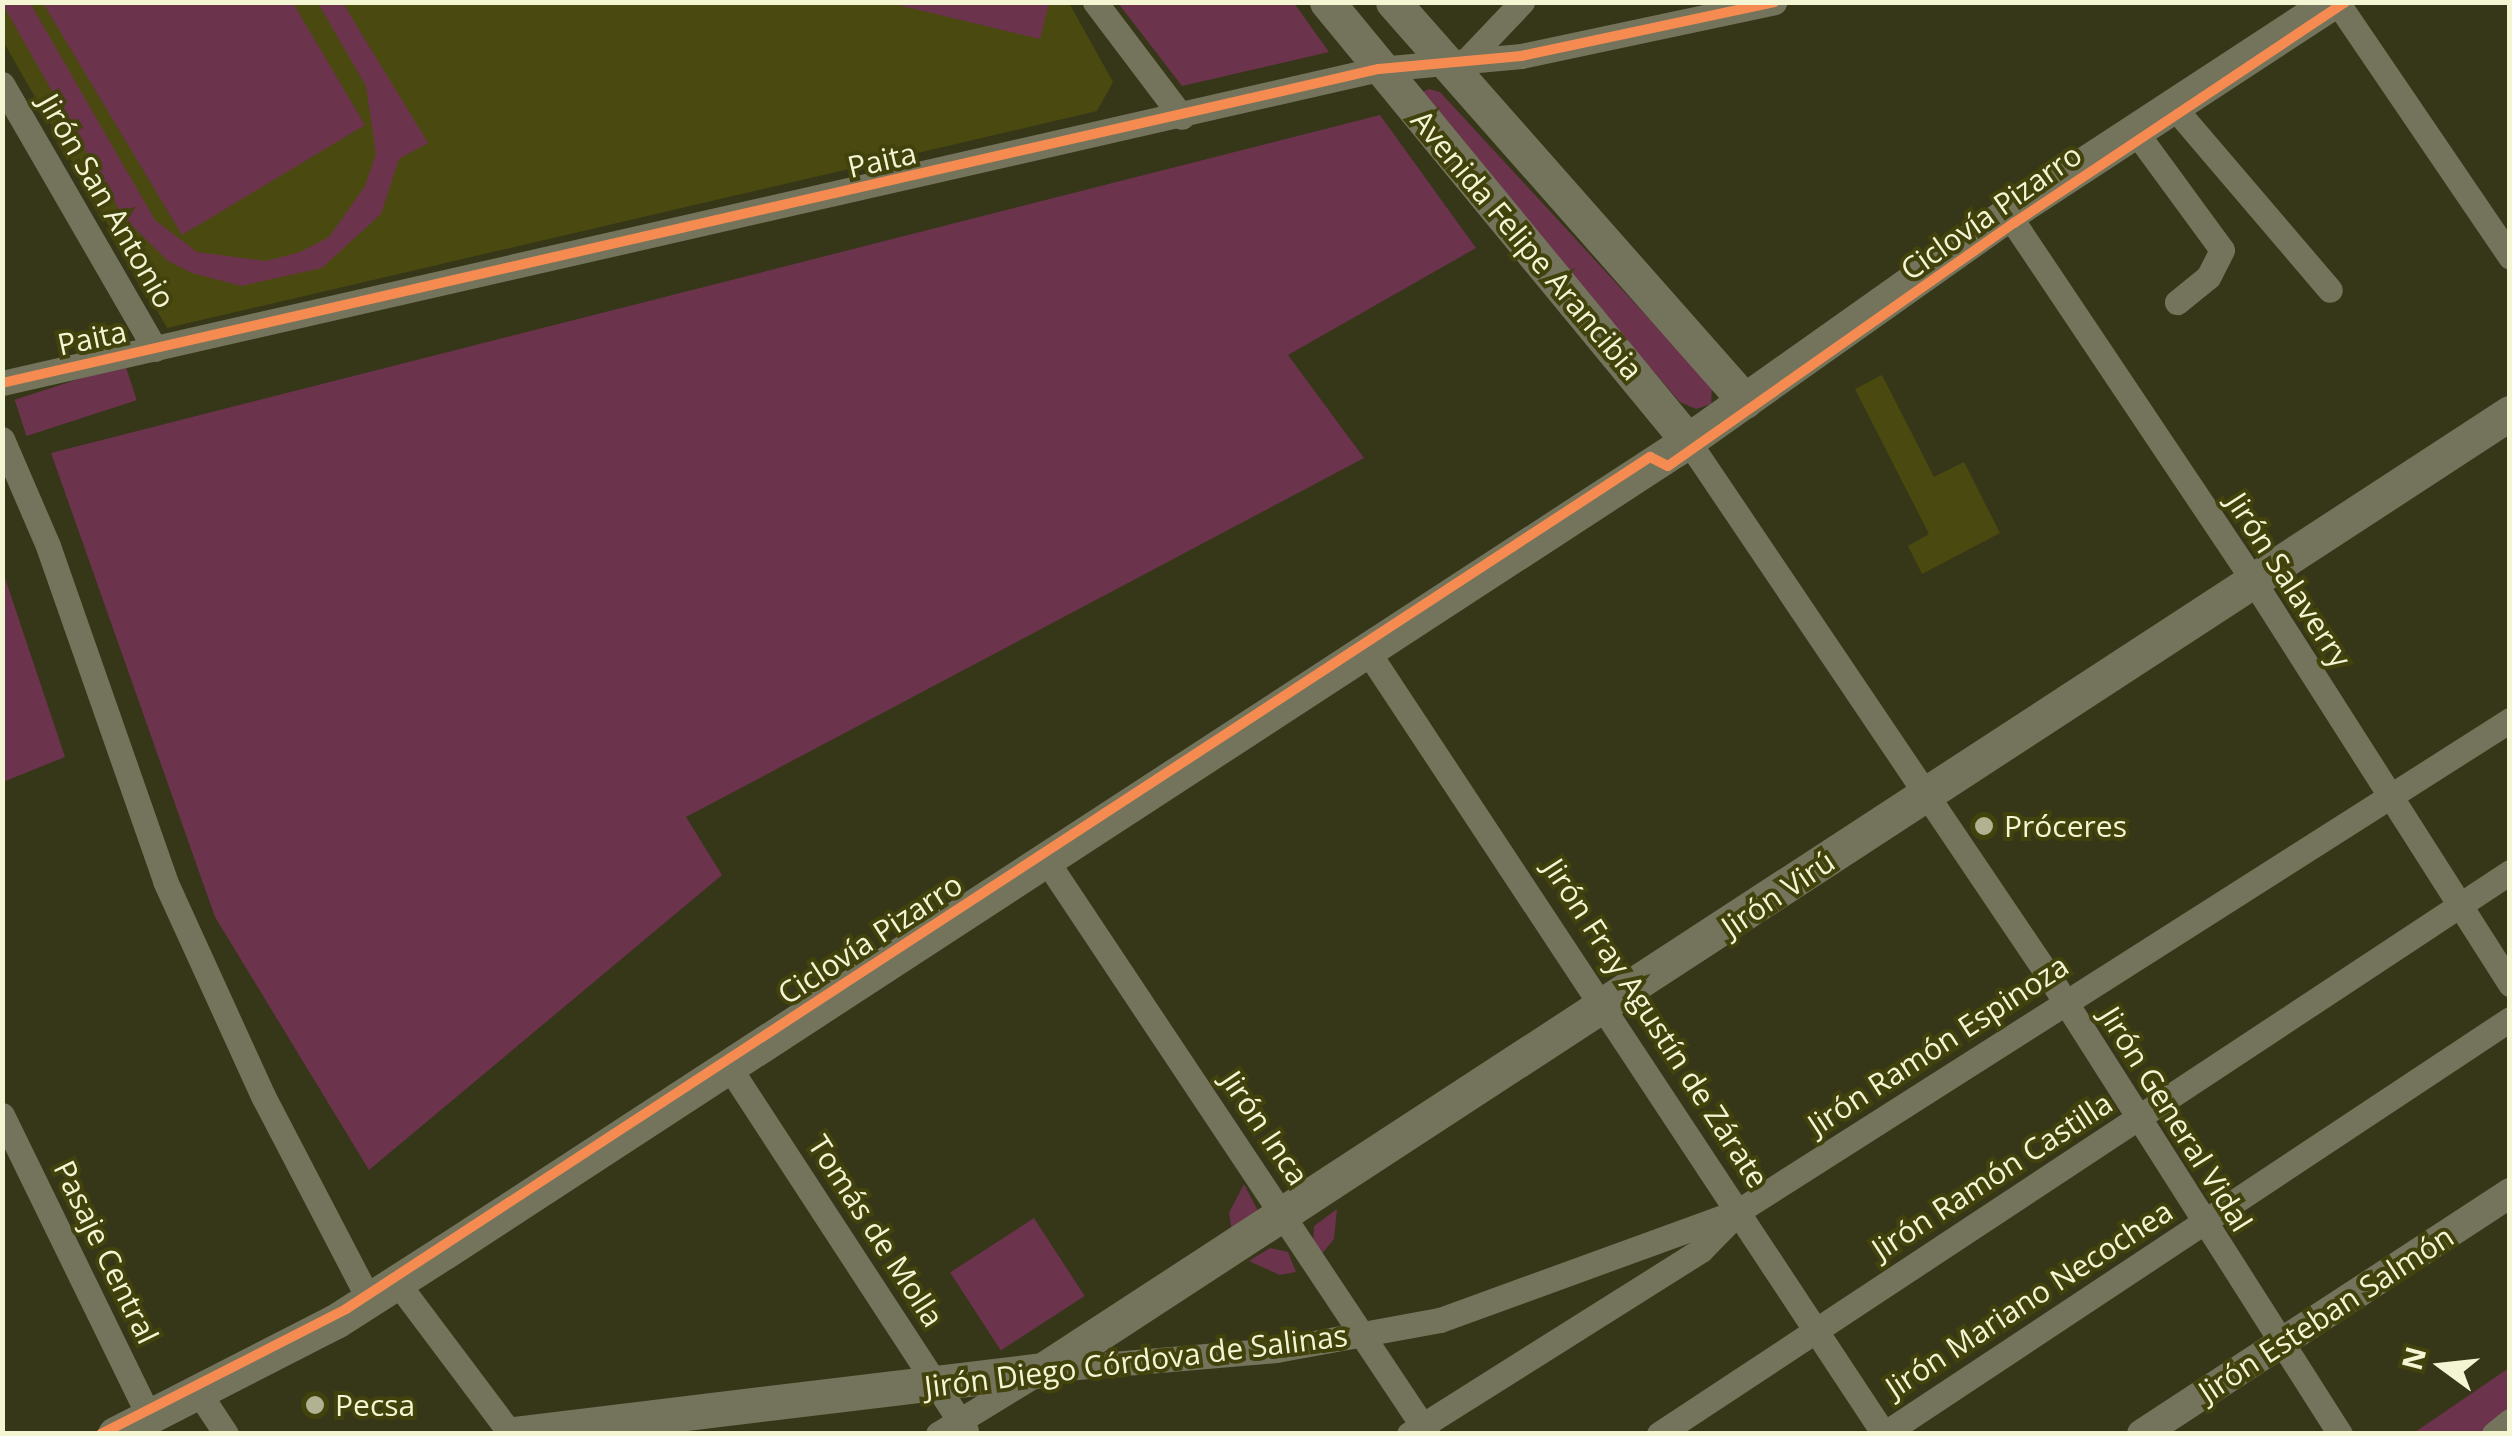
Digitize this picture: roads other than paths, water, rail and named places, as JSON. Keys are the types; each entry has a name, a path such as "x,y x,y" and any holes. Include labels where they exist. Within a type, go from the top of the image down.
{"main road":[{"name":"Avenida Felipe Arancibia","path":"1328,2 1379,69 1688,441"},
{"name":"Avenida Felipe Arancibia","path":"1393,2 1455,66 1745,401"},
{"path":"115,1434 199,1393 383,1290 1688,441 2008,214 2335,2"},
{"name":"Jirón Virú","path":"1043,1370 1607,1006 2510,413"},
{"name":"Jirón Diego Córdova de Salinas","path":"512,1434 937,1386 1043,1370"}],"street":[{"path":"1095,2 1182,118"},
{"path":"1455,66 1522,2"},
{"name":"Paita","path":"2,382 1182,118 1379,69 1455,66 1774,2"},
{"path":"2335,2 2510,256"},
{"name":"Jirón San Antonio","path":"2,84 12,125 155,349"},
{"path":"2172,105 2330,290"},
{"path":"2134,130 2222,250 2208,277 2177,302"},
{"name":"Jirón Salaverry","path":"2008,214 2254,582 2456,906 2510,984"},
{"path":"2,440 48,546 164,881 264,1096 383,1290 512,1434"},
{"name":"Jirón General Vidal","path":"1688,441 2064,1002 2340,1434"},
{"name":"Jirón Fray Agustín de Zárate","path":"1368,652 1607,1006 1884,1434"},
{"name":"Jirón Ramón Espinoza","path":"1420,1430 1701,1250 1740,1210 2510,720"},
{"name":"Jirón Inca","path":"1046,860 1284,1214 1420,1430"},
{"name":"Jirón Ramón Castilla","path":"1659,1434 2510,872"},
{"name":"Jirón Mariano Necochea","path":"1884,1434 2510,1019"},
{"name":"Tomás de Molla","path":"728,1067 937,1386 955,1429"},
{"name":"Pasaje Central","path":"2,1115 150,1418"},
{"name":"Jirón Esteban Salmón","path":"2142,1434 2510,1193"},
{"name":"Jirón Diego Córdova de Salinas","path":"1043,1370 1170,1363 1361,1335 1485,1307 1740,1210"},
{"path":"955,1429 1043,1370"},
{"path":"199,1393 226,1434"},
{"path":"2494,1434 2510,1421"}],"place":[{"name":"Próceres","path":"1984,826"},
{"name":"Pecsa","path":"315,1405"}]}
